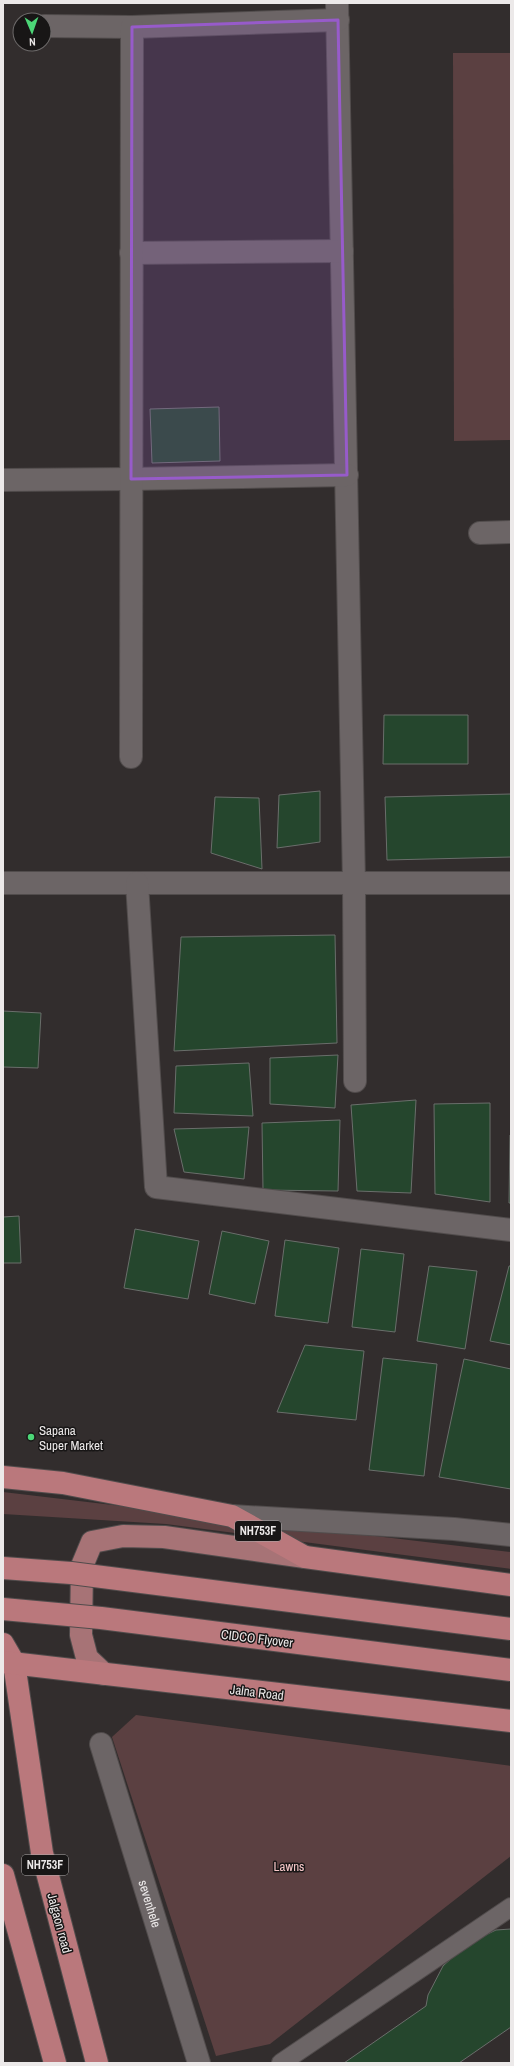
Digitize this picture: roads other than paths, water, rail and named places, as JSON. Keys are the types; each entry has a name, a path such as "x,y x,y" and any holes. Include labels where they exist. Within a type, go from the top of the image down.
{"highway":[{"name":"NH753F","path":"3,1477 63,1484 232,1516 305,1557 511,1585"},
{"path":"3,1568 71,1573 511,1629"},
{"name":"CIDCO Flyover","path":"3,1609 109,1619 511,1670"},
{"path":"3,1644 8,1663"},
{"name":"Jalna Road","path":"8,1663 511,1721"},
{"name":"Jalgaon road","path":"8,1663 42,1853 97,2063"},
{"name":"NH753F","path":"3,1875 55,2063"}],"main road":[{"path":"104,1674 87,1658 81,1635 82,1566 92,1542 123,1536 164,1536 305,1557"}],"street":[{"path":"52,26 132,27 338,11 354,883 355,1081"},
{"path":"131,756 132,27"},
{"path":"131,253 342,251"},
{"path":"3,480 347,475"},
{"path":"480,533 511,532"},
{"path":"3,882 511,883"},
{"path":"137,883 156,1187 511,1230"},
{"path":"232,1516 454,1529 511,1535"},
{"name":"sevenhele","path":"101,1744 199,2063"}],"lane":[{"path":"281,2063 511,1907"}],"place":[{"name":"Sapana Super Market","path":"31,1437"}],"park label":[{"name":"Lawns","path":"289,1866"}]}
